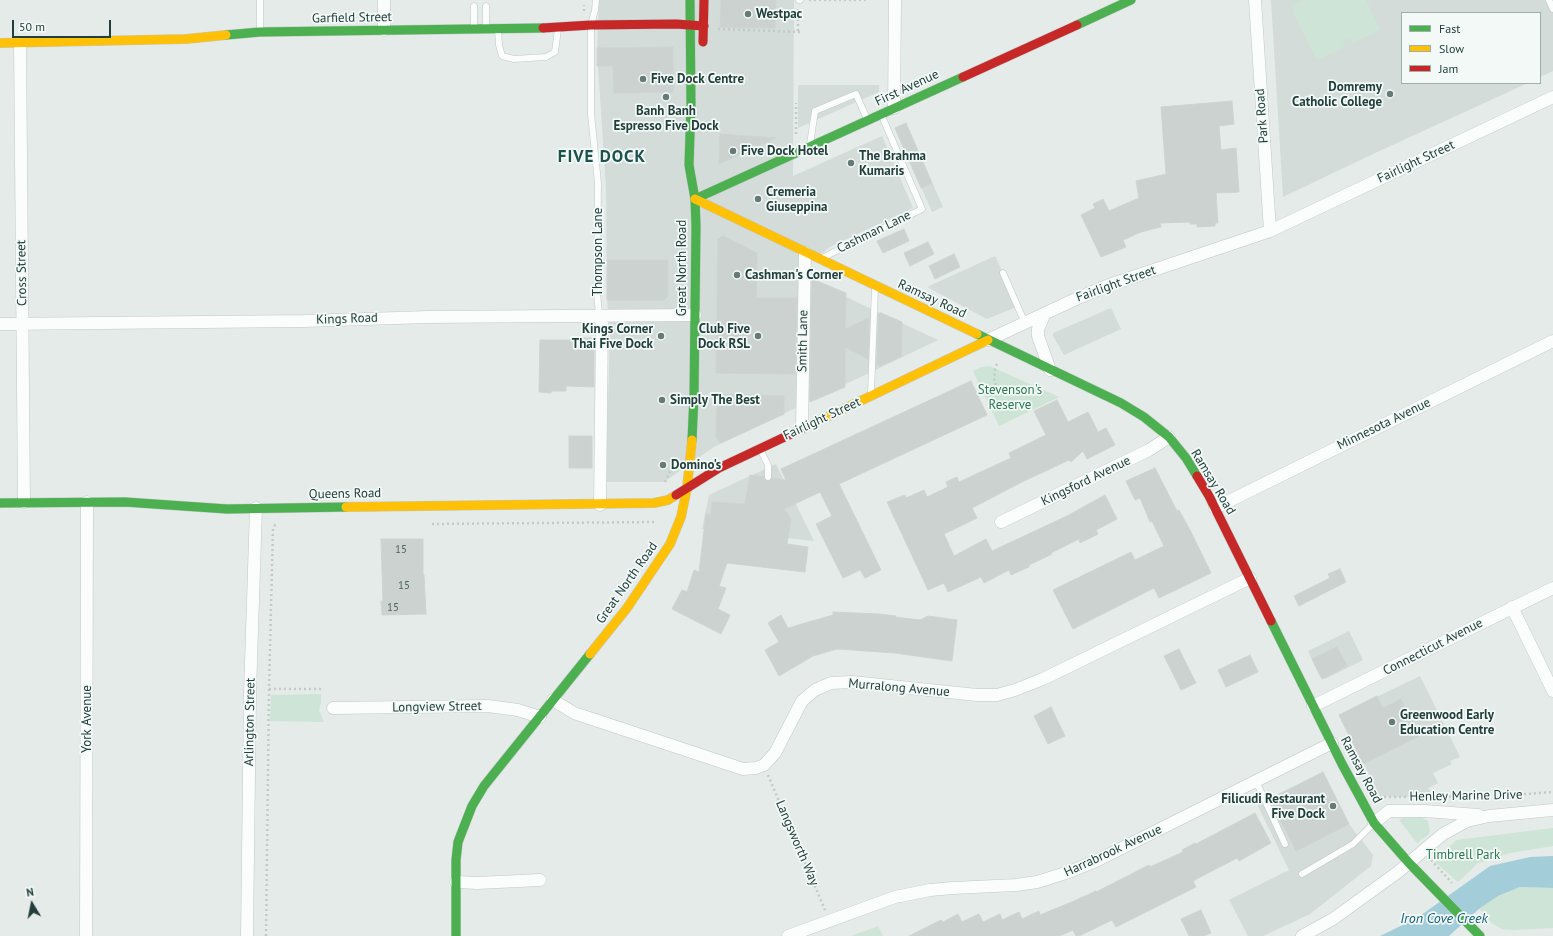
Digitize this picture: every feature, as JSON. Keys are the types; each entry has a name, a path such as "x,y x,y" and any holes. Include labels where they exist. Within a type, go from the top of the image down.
{"main road":[{"name":"Great North Road","path":"456,936 456,860 458,842 472,806 484,786 627,608 654,570 670,544 681,517 687,488 691,451 694,396 696,226 689,165 692,25 690,0"},
{"path":"702,55 704,0"},
{"name":"First Avenue","path":"694,199 1131,0"},
{"name":"Garfield Street","path":"0,43 186,39 260,32 559,28 591,25 704,26"},
{"name":"Great North Road","path":"694,199 700,171"},
{"name":"Ramsay Road","path":"694,199 1121,403 1144,417 1168,437 1186,458 1215,508 1350,780 1374,823 1409,863 1480,936"},
{"name":"Fairlight Street","path":"687,488 719,468 988,340"},
{"name":"Queens Road","path":"0,503 163,503 227,509 600,505 654,503 668,500 687,488"}],"street":[{"path":"384,0 384,30"},
{"path":"894,108 895,0"},
{"name":"Park Road","path":"1255,0 1270,231"},
{"name":"Cross Street","path":"20,43 24,502"},
{"name":"Fairlight Street","path":"988,340 1109,285 1270,231 1553,97"},
{"name":"Smith Lane","path":"802,428 806,253"},
{"path":"1045,313 1038,329 1038,336 1050,370"},
{"name":"Kings Road","path":"0,324 599,315 695,315"},
{"name":"Thompson Lane","path":"599,315 602,324 600,505"},
{"name":"Minnesota Avenue","path":"1215,508 1553,341"},
{"name":"Kingsford Avenue","path":"1002,522 1149,450 1168,437"},
{"name":"York Avenue","path":"86,936 87,502"},
{"name":"Arlington Street","path":"246,936 250,700 256,508"},
{"name":"Murralong Avenue","path":"764,765 775,753 802,701 815,690 831,683 852,682 977,695 997,695 1043,679 1250,578"},
{"name":"Connecticut Avenue","path":"1313,706 1394,668 1512,607 1553,588"},
{"path":"1512,607 1553,691"},
{"path":"553,700 574,713 742,769 756,768 764,765"},
{"name":"Longview Street","path":"334,708 488,706 518,710 540,717"},
{"name":"Harrabrook Avenue","path":"788,936 895,897 930,890 1016,885 1037,882 1069,872 1103,858 1332,743"},
{"name":"Henley Marine Drive","path":"1302,936 1333,919 1409,863 1443,834 1467,820 1489,816 1553,810"},
{"name":"Henley Marine Drive","path":"1374,823 1389,811 1425,811 1489,816"},
{"path":"456,882 477,883 540,880"}],"lane":[{"path":"260,0 260,32"},
{"name":"Thompson Lane","path":"596,0 591,25 591,114 598,183 597,292 599,315"},
{"path":"1549,0 1553,9"},
{"path":"474,6 474,29"},
{"path":"486,6 486,29"},
{"path":"498,29 499,45 502,56 514,59 546,57 555,52 559,28"},
{"path":"810,146 814,111 856,94 868,120"},
{"name":"Cashman Lane","path":"818,259 843,244 922,209 881,114"},
{"path":"1003,273 1025,323"},
{"path":"871,396 875,286"},
{"path":"760,448 768,464 768,477"},
{"path":"1256,781 1285,844"},
{"path":"1302,874 1353,844 1374,823"}],"path":[{"path":"798,32 800,0 866,0"},
{"path":"584,5 584,10"},
{"path":"716,29 802,32"},
{"path":"796,103 796,134"},
{"path":"997,364 994,378 998,389 1002,392 1011,394 1029,393 1034,391 1039,384"},
{"path":"664,484 671,470"},
{"path":"432,524 654,522"},
{"path":"266,936 269,689 273,529 275,525 283,525"},
{"path":"269,689 324,689"},
{"name":"Langsworth Way","path":"764,765 830,921"},
{"name":"Henley Marine Drive","path":"1379,797 1435,797 1553,792"},
{"path":"1429,858 1452,882"}],"shaded area":[{"path":"599,0 794,0 793,176 882,136 913,208 830,247 795,273 938,340 714,447 664,482 606,482 610,330 607,300 606,188 597,51"},
{"name":"Domremy Catholic College","path":"1271,0 1553,0 1553,71 1541,77 1541,12 1401,12 1401,84 1526,84 1283,197"},
{"path":"798,85 879,85 879,92 798,128"},
{"path":"906,123 943,207 932,212 895,128"},
{"path":"995,256 1019,306 987,319 927,287"},
{"path":"1111,308 1121,329 1064,355 1053,336 1053,333"},
{"path":"776,464 814,541 702,529 709,495"},
{"path":"1349,631 1363,660 1325,679 1320,677 1308,651"},
{"name":"Greenwood Early Education Centre","path":"1420,676 1460,757 1450,761 1452,764 1433,773 1438,783 1428,788 1434,798 1380,796 1339,715"},
{"path":"1323,772 1349,824 1373,855 1371,866 1310,914 1263,936 1248,936 1229,900 1289,870 1257,804"}],"green space":[{"path":"1304,0 1366,0 1380,30 1353,43 1350,38 1342,42 1345,47 1317,60 1293,12 1292,6"},
{"name":"Stevenson's Reserve","path":"990,366 1059,397 999,426 973,371 981,367"},
{"path":"321,694 319,710 324,722 270,721 271,695"},
{"path":"1421,817 1428,821 1430,831 1428,835 1417,843 1399,820 1404,818"},
{"name":"Timbrell Park","path":"1553,828 1553,846 1510,853 1478,863 1458,882 1435,862 1456,840"},
{"path":"1520,887 1553,888 1553,928 1502,929 1493,924 1479,909 1498,896"},
{"path":"878,926 883,936 851,936"}],"water":[{"name":"Iron Cove Creek","path":"1553,856 1553,888 1520,887 1498,896 1479,909 1449,936 1380,936 1417,918 1490,866 1530,857"}],"building":[{"name":"Westpac","path":"721,0 776,0 775,28 720,27"},
{"name":"Five Dock Centre","path":"673,47 673,92 614,93 613,66 597,66 597,48"},
{"path":"1232,101 1234,124 1219,126 1221,150 1236,148 1239,192 1216,193 1218,223 1215,223 1215,226 1197,227 1197,224 1190,224 1190,222 1160,223 1161,227 1141,232 1123,240 1126,247 1101,257 1081,215 1095,208 1093,204 1103,199 1109,211 1139,198 1136,181 1166,174 1161,107"},
{"path":"906,123 932,183 921,188 895,128"},
{"name":"Five Dock Hotel","path":"720,134 776,138 719,164"},
{"path":"904,229 909,241 883,253 877,241"},
{"name":"Club Five Dock RSL","path":"723,236 757,253 756,298 797,298 795,374 716,373 718,239"},
{"path":"928,242 934,254 910,266 904,253"},
{"path":"954,254 960,267 935,279 929,266"},
{"path":"607,260 668,260 668,296 664,300 607,300"},
{"path":"812,279 846,293 845,329 869,318 868,359 845,347 845,387 810,402"},
{"path":"881,313 902,322 901,357 880,366 877,364 879,314"},
{"path":"594,338 594,387 566,386 566,391 551,391 551,393 539,392 540,340 570,340"},
{"path":"971,381 987,415 839,484 881,570 865,578 860,570 843,578 816,524 832,516 820,492 784,509 791,519 787,544 808,547 805,572 727,563 719,586 726,588 718,609 730,615 721,634 672,609 682,590 687,592 694,570 699,572 706,514 711,515 712,502 745,504 750,475 764,477 764,480 768,481 771,481 772,478 786,480 781,469"},
{"path":"717,394 784,396 784,414 721,443 716,438"},
{"path":"1057,400 1068,422 1088,412 1098,432 1106,428 1115,445 1087,459 1083,451 1071,462 1069,460 972,508 977,518 944,534 954,556 986,539 992,551 1067,516 1105,495 1117,519 1096,530 1098,534 1080,543 1079,539 1029,565 1029,567 1011,575 1009,570 984,583 981,577 948,592 944,583 928,590 887,502 905,495 906,498 924,490 927,497 948,487 946,482 957,477 959,482 1011,458 1009,453 1046,435 1034,411"},
{"path":"569,436 592,436 592,468 569,468"},
{"path":"1155,468 1177,511 1179,510 1191,532 1211,573 1159,598 1154,588 1073,629 1053,590 1131,552 1135,560 1164,546 1152,521 1150,522 1140,498 1135,500 1126,481"},
{"path":"381,539 423,539 423,575 426,614 382,615"},
{"path":"1340,569 1346,582 1299,606 1294,596 1330,578 1328,574"},
{"path":"833,612 879,614 920,620 928,616 957,620 952,661 895,653 837,649 813,656 779,676 765,650 779,642 768,623 781,615 788,628 833,615"},
{"path":"1337,647 1347,666 1322,679 1312,659"},
{"path":"1179,649 1196,683 1181,690 1164,656"},
{"path":"1250,655 1258,672 1226,687 1218,670"},
{"path":"1377,696 1383,708 1401,699 1419,736 1363,764 1339,715"},
{"path":"1051,707 1065,736 1048,744 1034,716"},
{"path":"1323,772 1349,824 1296,851 1270,799"},
{"path":"1255,813 1271,843 1239,861 1237,858 1193,881 1196,887 1116,927 1112,920 1079,936 1076,936 1073,930 1059,936 909,936 941,920 943,922 958,914 962,922 979,914 983,922 1000,914 1002,920 1019,912 1022,919 1039,911 1040,915 1096,892 1149,865 1150,867 1183,852 1182,850"},
{"path":"1201,910 1211,933 1203,936 1189,936 1181,919"}],"traffic: fast":[{"path":"690,0 691,104 689,165 695,199 696,226 692,440"},
{"path":"1077,25 1131,0"},
{"path":"226,35 260,32 543,28"},
{"path":"695,199 963,77"},
{"path":"977,334 1121,403 1144,417 1169,437 1186,458 1197,476"},
{"path":"0,503 125,502 227,509 346,507"},
{"path":"1271,621 1342,764 1374,823 1409,863 1480,936"},
{"path":"456,936 456,860 458,842 472,806 484,786 590,654"}],"traffic: slow":[{"path":"0,43 186,39 226,35"},
{"path":"695,199 977,334"},
{"path":"808,426 988,340"},
{"path":"590,654 627,608 670,544 681,517 687,488 692,440"},
{"path":"346,507 654,503 668,500 676,495"}],"traffic: jam":[{"path":"703,42 704,0"},
{"path":"543,28 591,25 676,24 704,26"},
{"path":"963,77 1077,25"},
{"path":"676,495 719,468 808,426"},
{"path":"1197,476 1209,496 1271,621"}],"place":[{"name":"Westpac","path":"748,14"},
{"name":"Five Dock Centre","path":"643,79"},
{"name":"Domremy Catholic College","path":"1390,94"},
{"name":"Banh Banh Espresso Five Dock","path":"666,97"},
{"name":"Five Dock Hotel","path":"733,151"},
{"name":"The Brahma Kumaris","path":"851,163"},
{"name":"Cremeria Giuseppina","path":"758,199"},
{"name":"Cashman's Corner","path":"737,275"},
{"name":"Kings Corner Thai Five Dock","path":"661,336"},
{"name":"Club Five Dock RSL","path":"758,336"},
{"name":"Simply The Best","path":"662,400"},
{"name":"Domino's","path":"663,465"},
{"name":"Greenwood Early Education Centre","path":"1392,722"},
{"name":"Filicudi Restaurant Five Dock","path":"1333,806"}],"district":[{"name":"FIVE DOCK","path":"602,157"}]}
